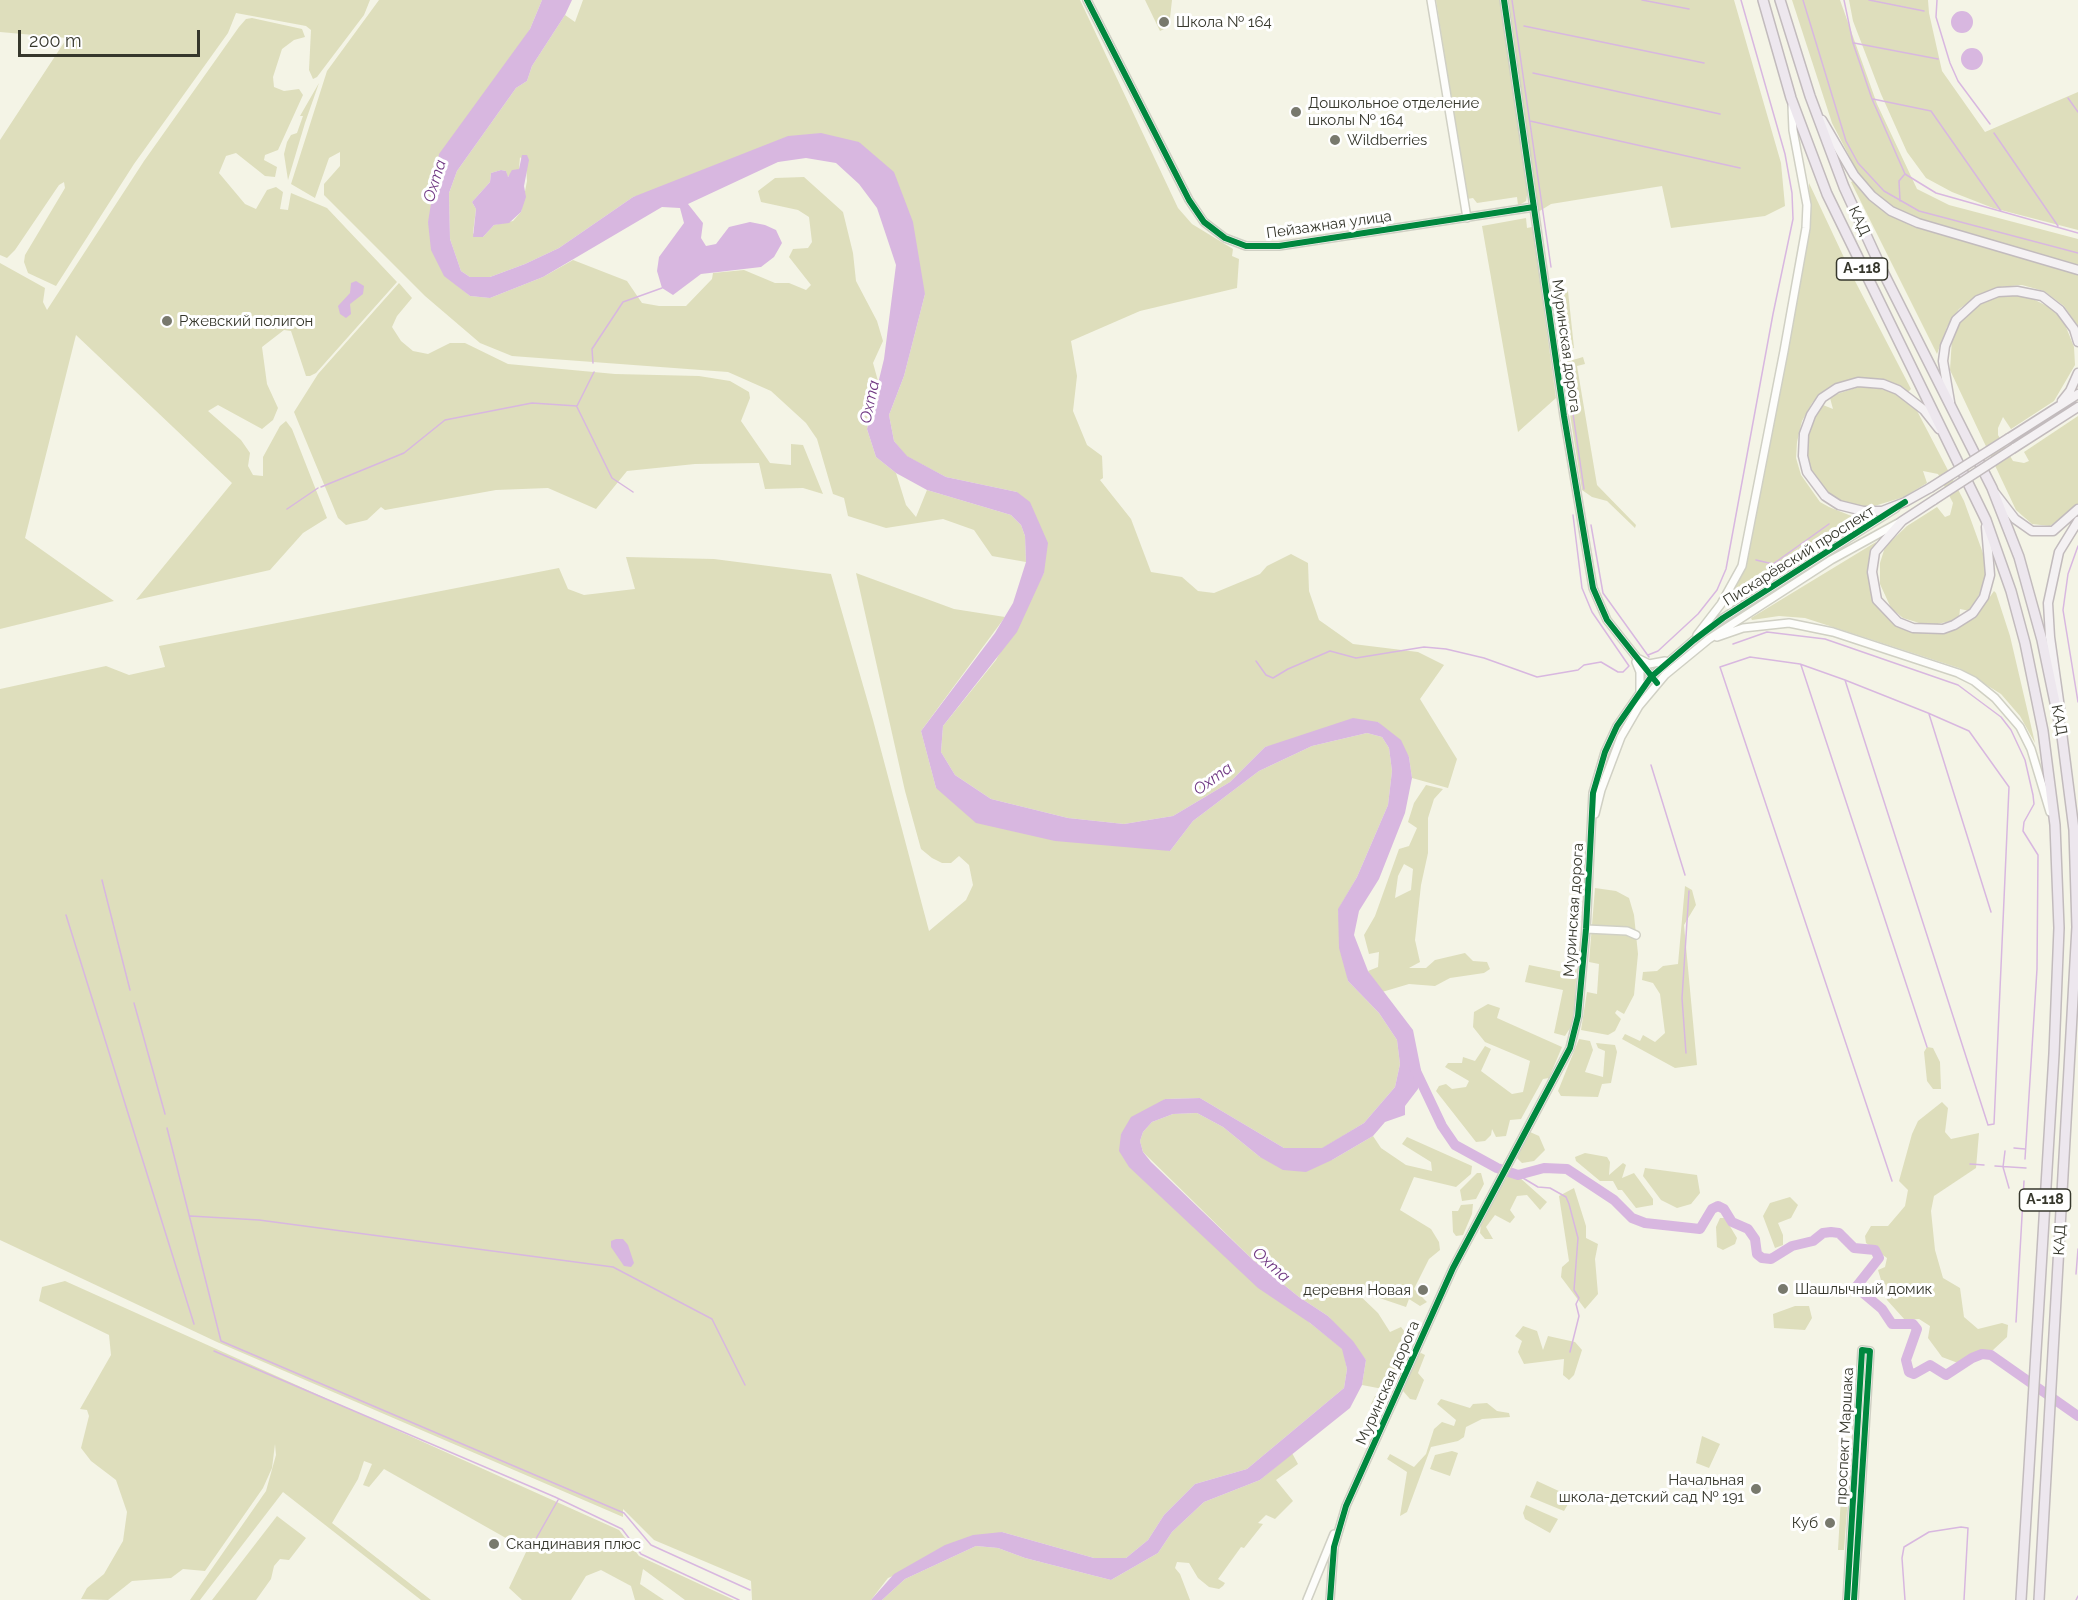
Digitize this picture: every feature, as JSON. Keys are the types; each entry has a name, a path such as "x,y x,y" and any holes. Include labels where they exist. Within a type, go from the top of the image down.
{"highway":[{"name":"КАД","path":"1763,0 1791,98 1827,194 1986,520 2011,591 2035,682 2050,774 2059,877 2057,974 2021,1600"},
{"name":"КАД","path":"1780,0 1810,96 1858,219 1992,488 2019,557 2036,611 2062,736 2074,830 2077,927 2039,1600"}],"main road":[{"path":"1810,96 1854,175 1872,196 1891,211 1918,223 2078,270"},
{"path":"1950,402 1943,361 1945,346 1956,320 1978,300 1998,292 2017,291 2042,296 2060,310 2074,329 2078,342"},
{"path":"2045,416 2070,392 2078,373"},
{"path":"1905,502 1882,511 1863,511 1847,508 1825,496 1812,480 1803,456 1804,434 1813,410 1822,398 1844,385 1858,382 1882,384 1914,401 1944,434"},
{"name":"Пискарёвский проспект","path":"1905,502 2078,394"},
{"name":"Пискарёвский проспект","path":"1902,521 2078,407"},
{"path":"1992,488 2015,519 2032,531 2053,531 2078,509"},
{"path":"1902,521 1875,552 1873,586 1877,600 1891,616 1913,628 1926,630 1943,628 1966,619 1984,597 1990,574 1986,520"},
{"path":"2062,736 2048,603 2059,552 2078,521"}],"street":[{"name":"Пейзажная улица","path":"1087,0 1189,200 1204,222 1225,238 1246,246 1279,246 1534,207"},
{"path":"1431,0 1467,218"},
{"name":"Муринская дорога","path":"1504,0 1564,416 1593,588 1607,620 1657,683 1639,706 1621,737 1600,790 1592,825"},
{"path":"1694,640 1721,604 1742,566 1784,351 1807,216 1804,177 1793,130 1791,98"},
{"name":"Пискарёвский проспект","path":"1651,677 1670,659 1732,612 1905,502"},
{"name":"Пискарёвский проспект","path":"1657,683 1709,639 1831,560 1902,521"},
{"path":"1709,639 1743,628 1772,623 1811,626 1947,669 1974,681 1995,698 2020,727 2039,772 2055,825"},
{"path":"1634,656 1649,664 1670,659"},
{"path":"1634,656 1640,672 1640,692"},
{"name":"Муринская дорога","path":"1330,1600 1331,1570 1338,1527 1453,1268 1570,1048 1578,1016 1586,929 1593,794 1602,759 1617,726 1651,677"},
{"path":"1586,929 1627,931 1636,935"},
{"name":"проспект Маршака","path":"1847,1600 1862,1350 1870,1351 1854,1600"},
{"path":"1307,1600 1338,1527"}],"green space":[{"path":"0,0 370,0 364,15 317,77 313,79 309,70 311,30 306,26 236,13 228,33 134,164 56,286 28,273 24,262 25,255 65,188 64,182 59,185 15,250 7,258 0,255 0,140 67,38 0,32"},
{"path":"379,0 542,0 530,29 428,222 458,286 470,296 490,298 543,277 573,260 627,281 642,303 659,306 686,306 712,279 713,273 744,270 775,283 789,283 806,290 811,285 789,257 793,249 808,248 812,242 809,217 798,210 761,202 758,191 775,178 804,177 843,212 853,253 856,281 877,321 883,341 873,363 878,381 867,429 876,457 896,473 906,505 916,517 927,490 1011,515 1021,525 1025,536 1026,562 992,556 974,530 943,519 886,528 848,516 844,498 833,494 817,439 806,423 771,391 728,372 512,356 480,343 425,296 324,195 324,184 340,166 340,152 329,158 315,198 291,184 327,71"},
{"path":"583,0 1080,0 1178,208 1192,224 1233,249 1232,256 1239,259 1237,288 1140,311 1071,341 1077,376 1073,411 1087,445 1102,456 1103,478 1100,480 1131,519 1151,572 1182,577 1198,591 1214,593 1260,574 1267,566 1291,554 1308,563 1309,591 1319,620 1353,644 1418,652 1444,665 1420,699 1457,759 1448,788 1412,778 1409,757 1378,722 1265,747 1230,782 1173,816 1124,824 1068,818 991,799 955,775 941,752 943,726 996,660 1044,573 1017,492 946,477 906,456 894,441 889,415 904,376 925,294 859,142 633,197 559,248 525,264 490,277 470,277 461,271 450,239 449,193 457,171 516,88 527,81 532,66 565,15 575,22","holes":["520,157 526,164 527,181 521,212 513,221 494,225 483,237 476,236 473,233 476,209 472,202 490,182 491,173 506,171 507,177 519,169"]},
{"path":"1145,0 1172,0 1170,18 1165,21 1168,27 1160,31"},
{"path":"1436,0 1500,0 1528,190 1526,201 1521,204 1518,205 1517,197 1477,203 1473,198 1467,199"},
{"path":"1509,0 1734,0 1781,163 1785,206 1765,216 1671,228 1662,186 1551,204 1538,212"},
{"path":"1792,0 1840,0 1877,104 1917,189 1949,205 2078,239 2078,265 1920,220 1894,209 1875,193 1860,177 1832,123"},
{"path":"1849,0 1928,0 1942,71 1985,132 2078,92 2078,230 1993,208 1952,192 1926,178 1907,152 1881,94 1853,21"},
{"path":"252,18 302,29 305,37 294,40 282,49 273,77 274,87 284,91 299,89 303,95 278,150 265,155 264,160 277,167 275,177 265,176 236,153 226,156 219,173 245,204 256,209 267,190 276,187 283,192 280,209 288,210 291,193 327,208 397,282 316,373 310,376 306,376 291,331 284,330 262,347 267,384 278,408 273,420 262,429 218,405 208,411 241,440 250,453 248,466 253,475 263,476 263,457 280,426 286,421 292,429 327,518 303,533 270,570 136,600 232,483 76,335 25,538 114,601 0,629 0,263 45,288 43,302 47,310 144,161 239,27 246,19"},
{"path":"319,83 288,180 284,154 287,142 291,135 297,133 303,116 300,116"},
{"path":"1853,181 1872,202 1889,215 1914,227 2078,274 2078,326 2064,306 2044,291 2022,285 1999,287 1982,293 1959,309 1947,327 1937,354 1851,182"},
{"path":"1809,183 1855,281 1911,389 1908,392 1883,379 1858,378 1830,387 1812,403 1802,421 1797,442 1796,458 1801,475 1820,502 1854,517 1869,518 1726,604 1743,572 1751,539 1810,224"},
{"path":"1526,218 1527,228 1532,227 1533,231 1556,398 1518,432 1482,226"},
{"path":"399,283 412,298 397,316 392,327 401,341 413,351 428,354 450,343 465,343 508,364 615,374 699,376 730,381 749,392 750,398 741,421 770,463 791,465 791,444 803,445 823,494 803,488 765,489 759,463 695,464 627,471 596,509 548,488 496,490 385,510 381,507 367,520 346,525 338,518 294,412 318,374"},
{"path":"1559,285 1566,287 1568,291 1574,348 1567,350 1559,345 1552,292"},
{"path":"2005,293 2031,298 2055,310 2064,322 2074,347 2075,365 2054,401 2011,429 2003,417 1998,428 1998,435 2013,461 2024,463 2029,461 2024,452 2078,416 2078,505 2050,526 2032,524 2016,510 1950,370 1952,338 1961,320 1982,301"},
{"path":"1583,357 1585,364 1577,366 1597,485 1636,525 1635,528 1607,501 1592,497 1582,490 1563,370 1566,362"},
{"path":"1862,386 1893,391 1914,405 1964,501 1984,556 1986,582 1970,611 1960,609 1959,619 1929,626 1903,618 1891,608 1880,584 1880,563 1885,547 1907,526 1937,507 1945,517 1950,515 1953,503 1938,474 1923,471 1927,483 1904,497 1871,507 1857,507 1847,505 1827,494 1811,471 1807,456 1808,436 1816,414 1823,405 1833,409 1830,398"},
{"path":"1876,542 1874,551 1876,603 1897,625 1915,632 1947,633 1975,618 1994,591 1996,593 2010,636 2035,743 2020,716 2001,694 1959,668 1805,618 1779,616 1752,620 1751,618"},
{"path":"626,557 714,559 831,574 873,720 929,931 966,900 973,885 969,865 959,856 951,863 942,863 921,849 905,791 856,573 954,609 1005,617 921,731 936,788 1170,851 1193,821 1259,771 1312,746 1367,733 1382,737 1389,748 1392,771 1388,805 1357,877 1338,910 1348,981 1379,1013 1397,1040 1400,1064 1395,1087 1364,1123 1323,1148 1284,1148 1200,1098 1165,1099 1121,1134 1310,1323 1343,1349 1347,1369 1344,1388 1247,1469 1195,1484 1164,1515 1148,1540 1126,1558 1094,1558 1002,1532 888,1578 871,1600 752,1600 751,1581 654,1540 623,1509 623,1517 217,1342 0,1240 0,689 106,666 129,675 165,667 159,646 559,568 568,589 584,595 635,589"},
{"path":"1426,785 1443,789 1434,799 1428,818 1428,853 1421,885 1415,940 1420,962 1409,968 1426,968 1435,960 1465,953 1473,961 1487,962 1490,969 1484,973 1450,978 1435,986 1409,984 1382,992 1368,971 1378,967 1379,952 1369,954 1364,935 1375,916 1399,849 1409,846 1417,828 1408,822 1414,803","holes":["1404,864 1413,869 1411,890 1395,898 1398,876"]},
{"path":"1685,886 1692,890 1696,905 1684,925 1697,1065 1675,1068 1622,1039 1625,1034 1640,1041 1643,1035 1655,1042 1665,1033 1660,994 1653,983 1642,980 1643,972 1657,971 1663,966 1678,964"},
{"path":"1595,888 1616,891 1629,898 1634,915 1638,954 1634,995 1624,1014 1617,1010 1615,1013 1621,1019 1615,1031 1608,1035 1581,1030 1587,992 1597,994 1599,964 1589,962"},
{"path":"1578,942 1572,1025 1565,1036 1554,1033 1563,990 1525,982 1529,965 1568,973 1575,943"},
{"path":"1488,1004 1500,1008 1497,1018 1562,1047 1549,1078 1543,1079 1521,1119 1510,1120 1506,1136 1496,1137 1492,1129 1491,1135 1485,1141 1476,1142 1436,1091 1439,1086 1446,1084 1452,1089 1466,1087 1469,1081 1445,1067 1448,1063 1462,1063 1463,1057 1475,1061 1485,1046 1491,1049 1481,1071 1512,1094 1523,1092 1530,1061 1485,1042 1473,1027 1474,1012"},
{"path":"1579,1039 1590,1041 1593,1050 1585,1072 1603,1077 1605,1051 1598,1048 1596,1043 1615,1045 1617,1052 1611,1083 1602,1084 1598,1097 1561,1096 1558,1091"},
{"path":"1927,1047 1933,1048 1940,1062 1941,1089 1933,1089 1927,1081 1924,1052"},
{"path":"1942,1102 1948,1108 1945,1132 1951,1139 1979,1133 1976,1168 1934,1196 1931,1211 1935,1250 1943,1278 1960,1288 1964,1317 1978,1329 2002,1323 2008,1325 2007,1337 1993,1350 1973,1353 1958,1363 1942,1357 1928,1338 1930,1326 1919,1319 1905,1320 1887,1300 1878,1270 1885,1267 1887,1258 1866,1243 1865,1236 1871,1226 1888,1226 1905,1206 1908,1190 1899,1181 1912,1134 1918,1121"},
{"path":"1197,1113 1223,1127 1260,1157 1332,1160 1373,1136 1381,1148 1406,1165 1432,1171 1431,1162 1402,1144 1407,1137 1472,1166 1471,1174 1456,1187 1414,1177 1400,1210 1431,1229 1439,1242 1440,1250 1429,1259 1414,1289 1427,1302 1420,1306 1409,1299 1406,1307 1353,1289 1378,1313 1390,1332 1401,1327 1412,1341 1370,1437 1367,1436 1379,1408 1371,1404 1375,1396 1381,1397 1383,1389 1362,1385 1366,1360 1328,1316 1299,1297 1253,1260 1143,1152 1140,1141 1143,1132 1152,1122 1173,1114"},
{"path":"1530,1132 1539,1136 1545,1150 1534,1161 1522,1163 1517,1158"},
{"path":"1585,1153 1607,1157 1610,1162 1609,1175 1623,1163 1626,1165 1622,1178 1634,1173 1653,1199 1653,1205 1636,1208 1622,1190 1618,1190 1613,1181 1600,1181 1576,1161 1575,1157"},
{"path":"1645,1168 1697,1175 1700,1193 1691,1204 1677,1208 1661,1200 1643,1176"},
{"path":"1477,1173 1481,1173 1484,1184 1476,1199 1462,1201 1460,1190"},
{"path":"1509,1173 1519,1177 1547,1202 1540,1210 1527,1195 1517,1196 1510,1210 1515,1217 1510,1223 1495,1215 1486,1227 1493,1239 1485,1239 1480,1233 1481,1223"},
{"path":"1574,1188 1586,1226 1586,1238 1598,1244 1595,1259 1598,1294 1585,1309 1561,1277 1562,1267 1569,1261 1559,1196"},
{"path":"1790,1197 1798,1205 1791,1218 1778,1223 1783,1235 1783,1245 1775,1248 1763,1216 1770,1203"},
{"path":"1473,1204 1472,1214 1463,1235 1456,1236 1453,1232 1452,1211 1458,1211 1461,1205"},
{"path":"1720,1218 1725,1218 1737,1238 1735,1244 1723,1250 1717,1247 1716,1227"},
{"path":"65,1281 619,1530 639,1556 734,1600 685,1600 643,1569 640,1584 664,1600 635,1600 631,1586 601,1570 586,1576 571,1600 522,1600 509,1588 527,1550 384,1469 369,1487 363,1485 372,1464 364,1461 358,1479 332,1523 431,1600 421,1600 283,1492 200,1600 190,1600 266,1491 276,1455 275,1444 272,1468 263,1488 205,1571 183,1569 171,1578 132,1581 108,1600 81,1599 87,1588 104,1574 123,1541 127,1512 116,1480 91,1461 81,1448 89,1416 87,1410 80,1409 111,1355 109,1335 39,1301 42,1287"},
{"path":"1795,1306 1809,1306 1812,1318 1805,1330 1774,1328 1773,1314"},
{"path":"1523,1326 1537,1331 1543,1350 1548,1336 1575,1342 1582,1350 1574,1375 1569,1380 1563,1375 1564,1359 1524,1364 1518,1352 1522,1341 1515,1336"},
{"path":"1421,1353 1425,1355 1418,1373 1424,1380 1416,1400 1410,1399 1403,1391 1417,1355"},
{"path":"1441,1399 1470,1408 1473,1404 1487,1403 1497,1411 1509,1413 1510,1417 1482,1419 1466,1427 1464,1437 1458,1441 1431,1447 1407,1512 1400,1516 1407,1472 1387,1459 1390,1454 1414,1467 1426,1454 1434,1429 1442,1422 1454,1426 1456,1420 1437,1404"},
{"path":"1702,1436 1720,1444 1709,1468 1696,1463"},
{"path":"1844,1442 1852,1444 1844,1550 1838,1550"},
{"path":"1452,1451 1458,1453 1450,1476 1430,1469 1435,1455"},
{"path":"1292,1453 1298,1464 1276,1480 1293,1501 1275,1519 1266,1515 1258,1523 1263,1524 1244,1548 1241,1547 1218,1579 1225,1583 1223,1586 1219,1589 1209,1587 1198,1578 1189,1563 1177,1562 1175,1568 1180,1574 1190,1600 882,1600 905,1579 976,1546 998,1548 1025,1558 1111,1580 1158,1553 1172,1532 1204,1502 1260,1480"},
{"path":"1537,1481 1572,1497 1564,1511 1530,1497"},
{"path":"1526,1505 1558,1519 1550,1533 1525,1519 1523,1513"},
{"path":"277,1516 306,1538 289,1560 280,1559 274,1566 271,1579 256,1600 212,1600"}],"water":[{"name":"Охта","path":"542,0 572,0 532,66 527,81 516,88 457,171 449,193 450,239 461,271 470,277 490,277 525,264 559,248 633,197 788,136 821,133 859,142 894,172 913,222 925,294 904,376 889,415 894,441 907,456 946,477 1017,492 1030,502 1048,543 1044,573 1017,632 943,726 941,752 955,775 991,799 1068,818 1124,824 1173,816 1230,782 1265,747 1353,718 1378,722 1401,740 1409,757 1412,778 1405,813 1379,879 1359,911 1354,935 1368,971 1413,1030 1421,1070 1418,1089 1405,1106 1405,1115 1385,1122 1373,1136 1306,1172 1283,1170 1260,1157 1223,1127 1197,1113 1173,1114 1152,1122 1143,1132 1140,1141 1143,1152 1151,1162 1253,1260 1299,1297 1328,1316 1353,1341 1366,1360 1362,1385 1350,1408 1260,1480 1204,1502 1172,1532 1158,1553 1111,1580 1025,1558 998,1548 976,1546 905,1579 882,1600 871,1600 894,1574 945,1545 973,1535 1002,1532 1094,1558 1126,1558 1148,1540 1164,1515 1195,1484 1247,1469 1344,1388 1347,1369 1342,1349 1310,1323 1258,1288 1129,1167 1119,1151 1121,1134 1131,1117 1165,1099 1200,1098 1284,1148 1322,1148 1364,1123 1395,1087 1400,1064 1397,1040 1379,1013 1348,981 1339,948 1338,909 1357,877 1388,805 1392,771 1389,748 1382,737 1367,733 1312,746 1259,771 1193,821 1170,851 1055,841 976,823 936,788 921,731 995,633 1013,603 1026,562 1025,536 1021,525 1011,515 927,490 896,473 876,457 867,429 884,359 896,265 877,208 859,184 836,163 806,158 778,162 688,204 703,223 701,238 706,246 716,244 729,227 750,222 776,230 782,243 774,257 761,267 701,274 673,295 662,288 657,271 659,257 684,223 680,208 662,207 543,277 490,298 470,296 444,276 431,250 428,222 439,154 530,29"},
{"path":"1962,11 1970,14 1973,22 1970,30 1962,33 1954,30 1951,22 1954,14"},
{"path":"1972,48 1980,51 1983,59 1980,67 1972,70 1964,67 1961,59 1964,51"},
{"path":"522,155 527,155 529,160 524,186 526,197 521,212 509,223 494,225 483,237 473,237 476,209 472,202 490,182 491,173 506,171 508,177 512,170 519,169"},
{"path":"356,281 364,286 363,294 350,304 351,314 346,318 340,314 338,306 350,293 351,283"},
{"path":"623,1239 628,1245 634,1263 631,1267 624,1266 611,1247 611,1241"}],"waterway":[{"path":"1512,0 1551,267"},
{"path":"1642,0 1689,9"},
{"path":"1648,655 1658,651 1698,614 1717,590 1726,569 1793,219 1792,193 1785,154 1741,0"},
{"path":"1803,0 1846,141 1858,163 1884,191 1919,211 2078,253"},
{"path":"1844,0 1853,43 1872,99 1905,174 1936,193 2078,233"},
{"path":"1869,0 1924,11"},
{"path":"1937,0 1936,17 1950,63 1958,81 1990,124"},
{"path":"1524,26 1704,63"},
{"path":"1854,43 1938,59"},
{"path":"1533,73 1720,114"},
{"path":"2068,98 2078,112"},
{"path":"1873,99 1931,111 2001,211"},
{"path":"1530,121 1740,168"},
{"path":"1994,133 2058,226"},
{"path":"1900,201 1899,181 1904,175"},
{"path":"593,363 592,349 623,302 662,288"},
{"path":"1555,295 1562,342"},
{"path":"1566,366 1584,489"},
{"path":"321,487 404,453 445,420 532,403 577,406 594,372"},
{"path":"577,407 612,478 633,492"},
{"path":"287,509 318,488"},
{"path":"1256,661 1266,675 1273,678 1330,651 1356,658 1424,647 1446,649 1484,658 1537,677 1578,670 1584,665 1601,662 1618,672 1623,672 1629,666 1592,612 1582,588 1573,515"},
{"path":"1756,560 1773,564 1829,524"},
{"path":"1591,525 1603,593 1649,657"},
{"path":"2078,546 2068,574 2063,610 2078,702"},
{"path":"1733,644 1767,632 1825,639 1958,685 2001,717 2011,730 2025,760 2033,795 2034,804 2024,822 2023,831 2038,855 2037,969 2025,1159"},
{"path":"1845,680 1988,1125 1994,1124 2009,787 1969,731 1928,713 1845,680 1800,664 1750,657 1720,667 1892,1181"},
{"path":"1801,665 1927,1047"},
{"path":"1929,714 1991,912"},
{"path":"1651,765 1685,875"},
{"path":"102,880 130,990"},
{"path":"1686,1053 1682,998 1689,891"},
{"path":"66,915 194,1324"},
{"path":"134,1003 165,1114"},
{"path":"1414,1067 1442,1126 1455,1145 1497,1168 1518,1175 1544,1168 1567,1169 1614,1200 1632,1218 1645,1223 1700,1229 1712,1209 1718,1206 1724,1209 1732,1222 1748,1229 1755,1239 1757,1254 1762,1258 1771,1259 1792,1246 1813,1241 1823,1233 1831,1232 1839,1233 1854,1248 1875,1250 1879,1258 1856,1287 1882,1309 1892,1324 1913,1324 1917,1329 1906,1360 1909,1372 1914,1374 1930,1365 1946,1375 1972,1358 1982,1354 1991,1355 2078,1416"},
{"path":"167,1128 221,1341 624,1513 651,1545 750,1590"},
{"path":"2014,1148 2025,1149"},
{"path":"2005,1151 2003,1167 2009,1188"},
{"path":"1970,1164 1984,1165"},
{"path":"1995,1166 2026,1168"},
{"path":"1518,1175 1538,1187 1550,1188 1566,1197 1569,1204 1578,1238 1574,1290 1579,1298 1576,1304 1579,1316 1570,1352"},
{"path":"2016,1322 2024,1181"},
{"path":"190,1216 259,1220 613,1267 712,1319 745,1385"},
{"path":"2076,1274 2078,1249"},
{"path":"214,1351 555,1497 622,1529 641,1554 739,1600"},
{"path":"529,1551 558,1500"},
{"path":"1905,1600 1902,1558 1904,1547 1929,1532 1961,1527 1968,1528 1964,1600"},
{"path":"2076,1600 2078,1596"}],"cycle path":[{"path":"1087,0 1189,200 1204,222 1225,238 1246,246 1279,246 1534,207"},
{"path":"1504,0 1564,416 1593,588 1607,620 1657,683"},
{"path":"1330,1600 1334,1547 1346,1506 1453,1268 1570,1048 1578,1016 1586,929 1593,793 1605,752 1617,726 1651,677 1694,640 1723,618 1905,502"},
{"path":"1847,1600 1862,1350 1870,1351 1854,1600"}],"place":[{"name":"Школа № 164","path":"1164,22"},
{"name":"Дошкольное отделение школы № 164","path":"1296,112"},
{"name":"Wildberries","path":"1335,140"},
{"name":"Ржевский полигон","path":"167,321"},
{"name":"Шашлычный домик","path":"1783,1289"},
{"name":"деревня Новая","path":"1423,1290"},
{"name":"Начальная школа-детский сад № 191","path":"1756,1489"},
{"name":"Куб","path":"1830,1523"},
{"name":"Скандинавия плюс","path":"494,1544"}]}
